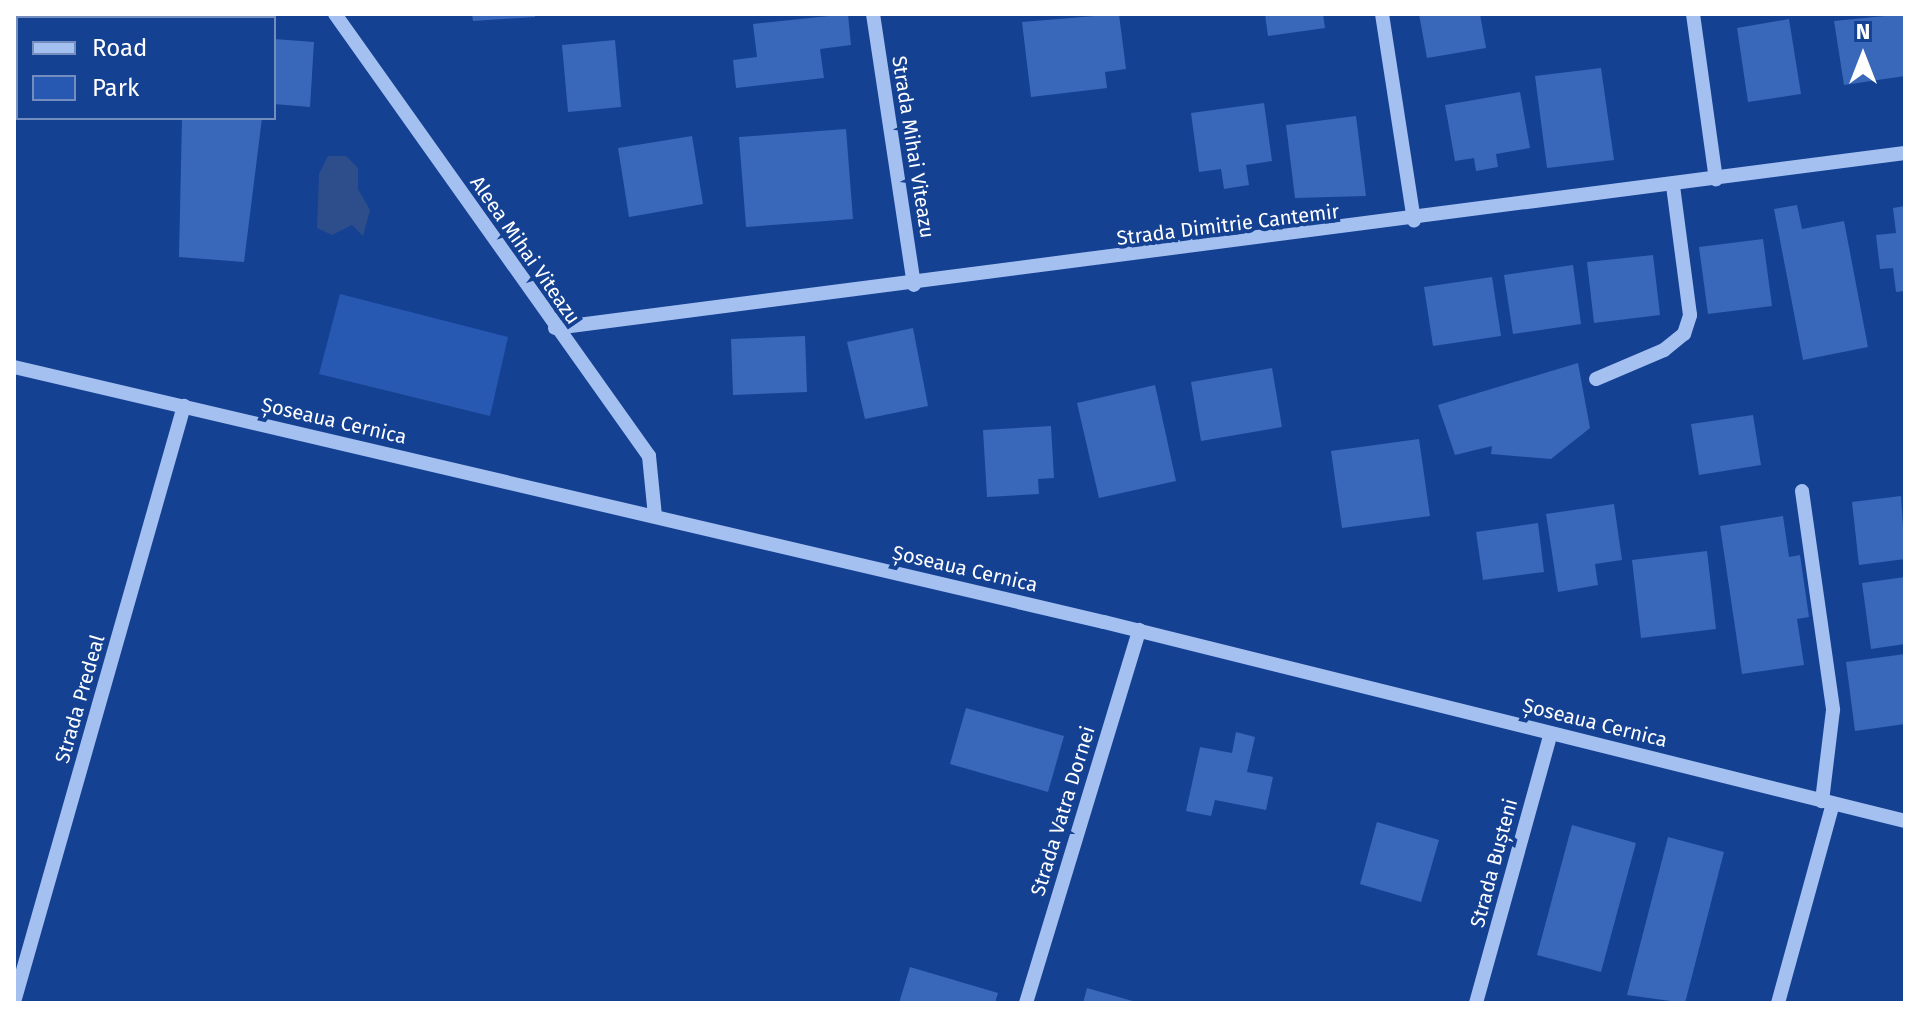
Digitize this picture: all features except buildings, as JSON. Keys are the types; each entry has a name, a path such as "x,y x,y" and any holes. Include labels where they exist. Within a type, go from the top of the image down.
{"street":[{"name":"Aleea Mihai Viteazu","path":"335,14 555,328 649,456 655,516"},
{"name":"Strada Mihai Viteazu","path":"873,14 914,285"},
{"path":"1382,14 1414,221"},
{"path":"1693,14 1716,179"},
{"name":"Strada Dimitrie Cantemir","path":"555,328 1414,221 1905,153"},
{"path":"1596,379 1664,350 1684,334 1689,303 1673,185"},
{"name":"Șoseaua Cernica","path":"14,367 1139,630 1905,821"},
{"name":"Strada Predeal","path":"14,1002 184,406"},
{"path":"1778,1003 1827,802 1833,710 1802,491"},
{"name":"Strada Vatra Dornei","path":"1026,1003 1139,630"},
{"name":"Strada Bușteni","path":"1476,1003 1551,733"}],"green space":[{"path":"340,294 508,337 490,416 319,374"}],"shaded area":[{"path":"328,156 346,156 358,168 358,189 370,210 363,236 352,225 332,235 317,228 319,174"}]}
